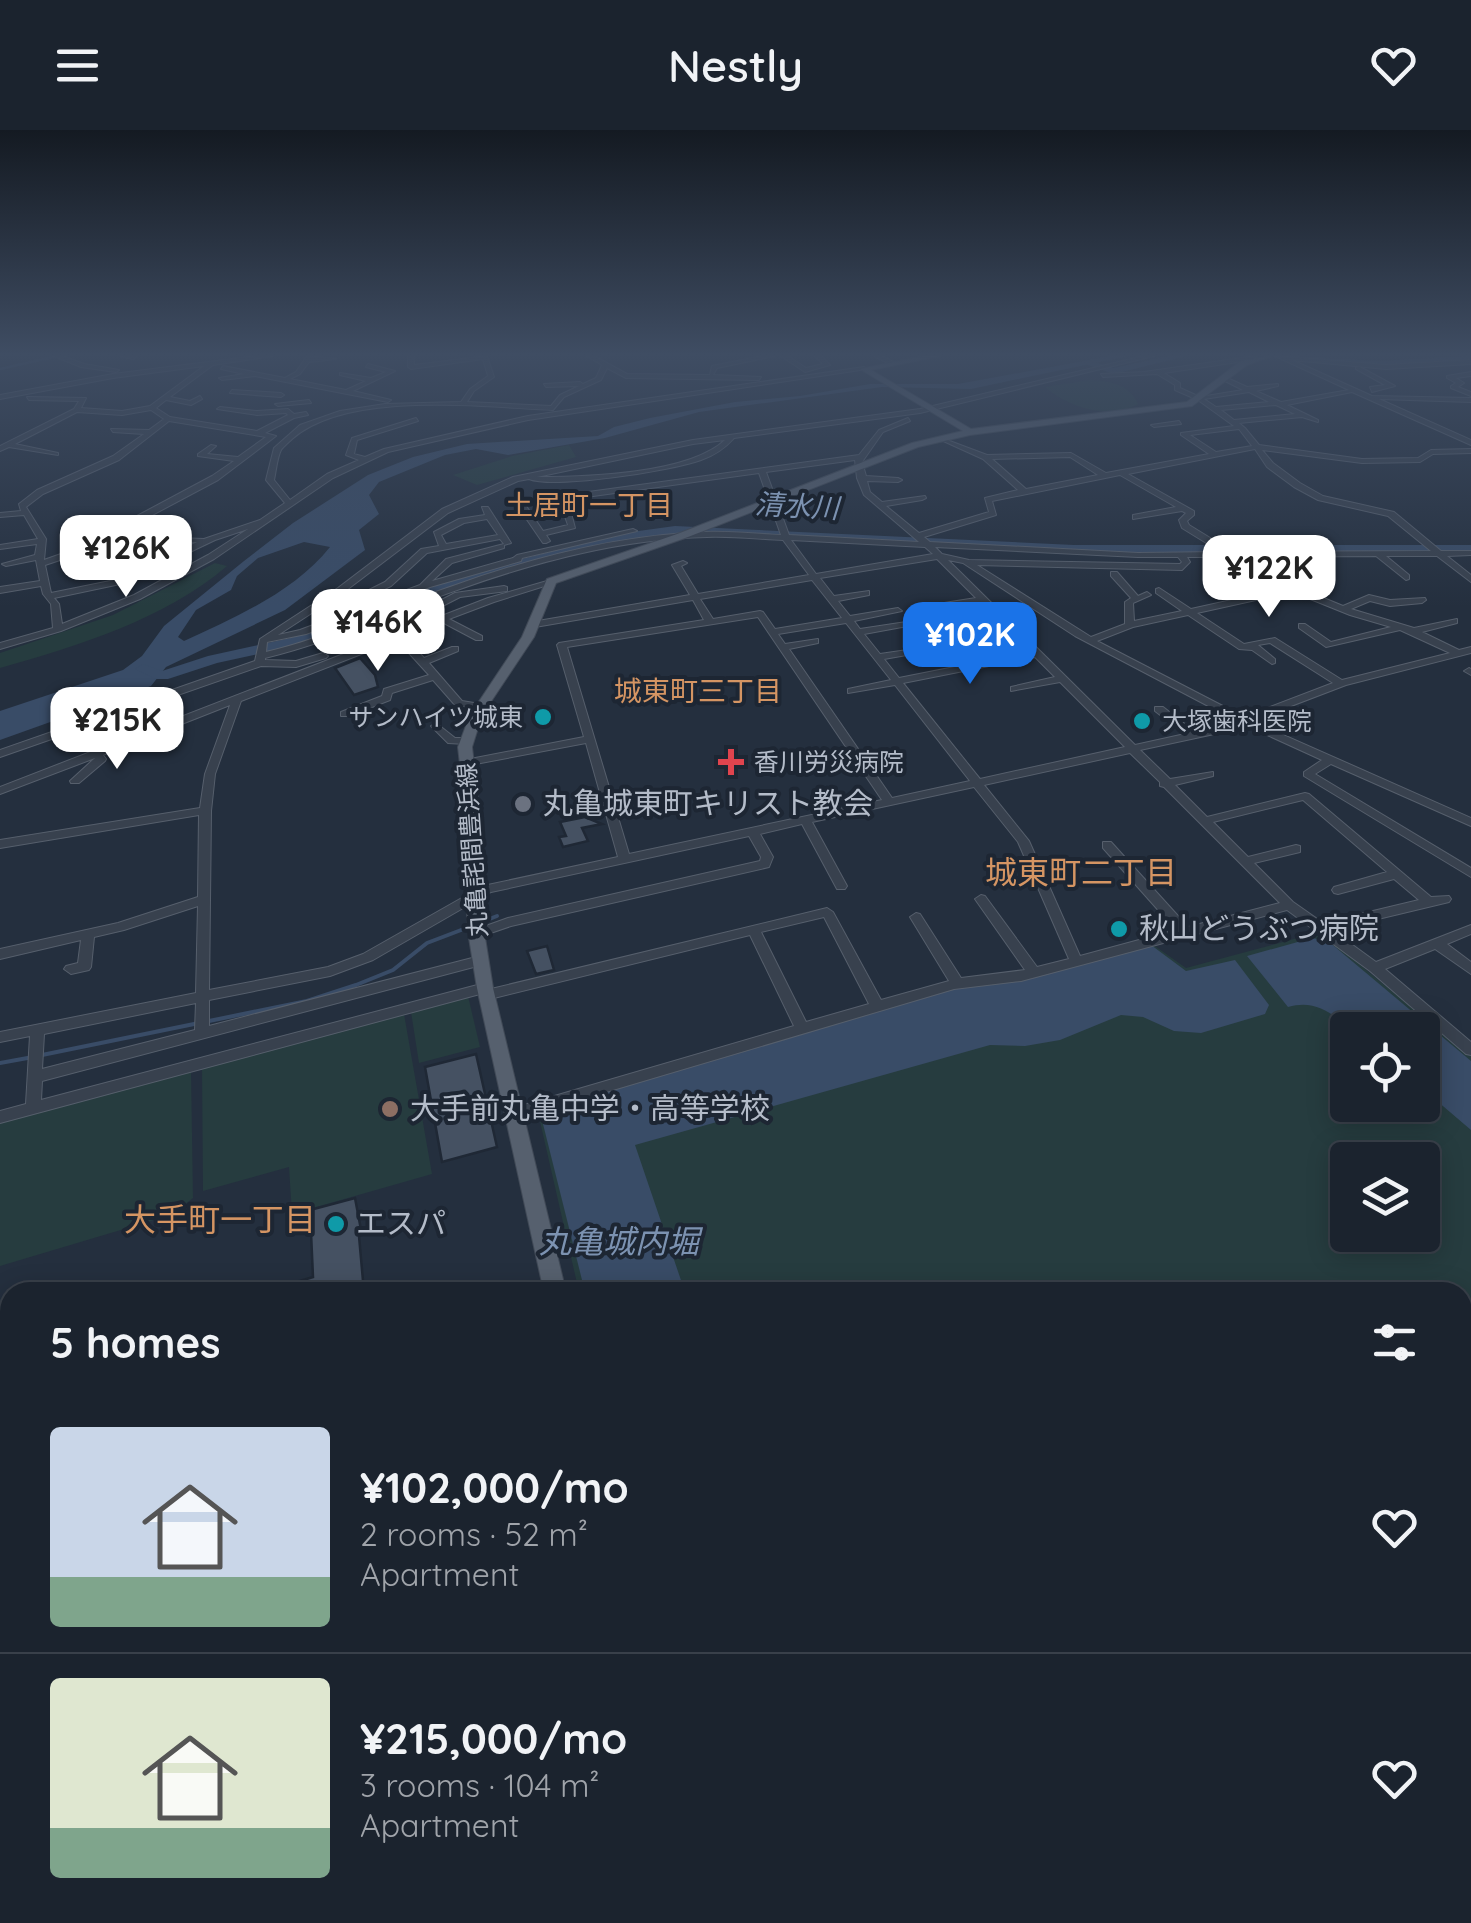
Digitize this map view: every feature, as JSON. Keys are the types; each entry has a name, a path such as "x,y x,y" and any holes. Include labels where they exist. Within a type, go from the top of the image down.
{"main road":[{"path":"551,581 936,440"},
{"name":"丸亀詫間豊浜線","path":"551,581 519,655 482,708 466,741 466,763 475,834 475,927 485,992 553,1282"}],"street":[{"path":"0,449 20,440"},
{"path":"58,629 55,604 49,596 41,560 41,542 22,506 30,498 116,458 140,440"},
{"path":"6,565 41,560 109,536 215,478 269,440"},
{"path":"275,440 270,480 294,502"},
{"path":"274,450 282,440"},
{"path":"350,452 354,440"},
{"path":"350,452 392,440"},
{"path":"0,646 58,629 152,590 364,459 422,440"},
{"path":"262,651 445,512 516,479 714,440"},
{"path":"516,479 610,478 709,454 730,440"},
{"path":"876,440 860,467 867,492 929,546 1289,906 1375,968 1471,1050"},
{"path":"945,440 986,457 1024,491"},
{"path":"1192,440 1213,453"},
{"path":"1251,440 1270,466 1312,494 1386,511 1471,579"},
{"path":"10,445 56,454"},
{"path":"214,446 200,455 238,459"},
{"path":"918,536 993,512 988,500 1213,453 1256,447 1362,460 1420,460 1430,452 1471,451"},
{"path":"350,452 364,459"},
{"path":"986,457 1071,455 1103,476"},
{"path":"663,467 673,484"},
{"path":"542,534 572,526 566,508 578,497 760,470 860,467 893,478"},
{"path":"760,470 784,534 815,578 1023,841 1076,960"},
{"path":"1122,474 1191,513 1184,520 1185,526 1272,580 1465,651"},
{"path":"881,504 922,498"},
{"path":"519,502 552,550"},
{"path":"1136,517 1183,508"},
{"path":"445,512 457,525"},
{"path":"0,515 26,513"},
{"path":"444,548 437,534 457,525 490,516 529,517"},
{"path":"490,516 536,584"},
{"path":"49,596 122,581 199,543 250,523 267,522"},
{"path":"262,651 350,628 552,550 643,529 702,526 929,546 1181,555 1373,549 1406,577"},
{"path":"154,539 199,543 208,536 199,529"},
{"path":"0,754 420,588 622,542 684,535 784,534 1471,552"},
{"path":"420,588 444,564 506,540"},
{"path":"342,606 388,584 422,554 506,540"},
{"path":"0,547 41,542"},
{"path":"1434,550 1471,544"},
{"path":"142,552 146,571"},
{"path":"422,554 444,564"},
{"path":"535,624 938,556 968,562 1182,567 1186,564 1181,555"},
{"path":"968,562 1092,640 1242,720 1471,822"},
{"path":"683,563 676,565 710,622"},
{"path":"1223,574 1250,566"},
{"path":"1119,578 1128,601 1130,626"},
{"path":"0,790 520,589 551,581"},
{"path":"0,590 46,583"},
{"path":"1092,640 1130,626 1298,588"},
{"path":"262,651 296,664 360,642 458,596 520,589"},
{"path":"1159,591 1242,647 1253,648 1272,661"},
{"path":"832,599 866,594"},
{"path":"1128,601 1147,595"},
{"path":"1344,609 1370,598 1390,603 1422,600"},
{"path":"919,610 982,600"},
{"path":"775,632 898,610"},
{"path":"625,859 562,646 760,614 890,803"},
{"path":"951,622 954,626 1000,618"},
{"path":"1413,618 1428,627"},
{"path":"442,619 458,634 479,638"},
{"path":"1302,626 1329,645 1454,621"},
{"path":"858,632 910,622"},
{"path":"399,636 434,672 432,677"},
{"path":"1253,648 1251,644 1272,640 1342,684"},
{"path":"785,647 815,641"},
{"path":"360,642 380,644"},
{"path":"878,658 932,648"},
{"path":"424,662 455,649"},
{"path":"0,1038 346,965 488,890 1193,736 1342,684 1465,651"},
{"path":"851,691 1036,654"},
{"path":"432,677 459,704 482,708"},
{"path":"345,714 387,698 387,691 432,677"},
{"path":"1013,689 1061,680"},
{"path":"202,1027 205,810 210,774 237,699"},
{"path":"1158,709 1193,736"},
{"path":"436,726 452,740 466,741"},
{"path":"466,763 589,739"},
{"path":"75,782 101,759 96,754"},
{"path":"1331,759 1308,774 1471,873"},
{"path":"1164,784 1209,774"},
{"path":"1204,821 1305,796 1428,902"},
{"path":"0,844 205,810"},
{"path":"805,819 841,886"},
{"path":"475,927 765,864 767,858 752,830"},
{"path":"1108,845 1185,932"},
{"path":"1245,862 1296,849"},
{"path":"1338,890 1396,874"},
{"path":"0,954 88,935 205,899"},
{"path":"981,899 1034,972"},
{"path":"1322,928 1444,899"},
{"path":"515,1113 957,984 1034,972 1289,906"},
{"path":"0,1117 485,992 827,912 877,1006"},
{"path":"916,917 957,984"},
{"path":"1375,968 1471,929"},
{"path":"753,930 802,1027"},
{"path":"72,969 84,966 88,935"},
{"path":"1438,943 1471,970"},
{"path":"35,1077 202,1027 480,962"},
{"path":"34,1108 37,1030"}],"green space":[{"path":"569,445 576,457 477,485 453,475 512,456"},
{"path":"215,563 227,566 203,585 148,616 90,640 0,668 0,653 113,615"},
{"path":"1320,932 1417,1012 1330,1012 1330,1122 1440,1122 1440,1031 1471,1056 1471,1282 577,1282 539,1117 555,1106 944,990 1152,944 1186,968"},
{"path":"468,996 480,1047 419,1063 411,1012"},
{"path":"404,1014 432,1174 292,1214 289,1167 203,1191 202,1068"},
{"path":"191,1071 193,1198 171,1215 0,1266 0,1122"}],"water":[{"path":"595,440 508,455 476,449 445,455 379,482 369,495 379,514 359,530 365,550 285,610 166,667 151,686 0,740 0,711 123,670 142,656 164,626 244,561 293,523 368,475 413,457 467,444","holes":["304,542 330,547 282,590 224,623 184,641 178,637 196,610 231,590 237,576 258,558"]},
{"path":"1312,938 1328,941 1413,1012 1330,1013 1315,1006 1288,1007 1247,956"},
{"name":"丸亀城内堀","path":"1151,945 1186,971 1235,960 1269,1005 1265,1014 1201,1033 1174,1031 1143,1017 1121,1015 1060,1040 1025,1046 990,1045 635,1145 682,1282 582,1282 541,1116 555,1106 944,990 1018,980"},
{"path":"1440,1035 1471,1061 1471,1130 1440,1104"}],"building":[{"path":"360,658 375,675 378,687 354,695 335,668"},
{"path":"149,711 158,722 107,742 84,749 76,737"},
{"path":"585,817 602,824 582,828 588,841 563,847 559,837 566,836 560,822"},
{"path":"547,946 554,970 536,974 527,951"},
{"path":"476,1054 497,1147 442,1162 425,1067"},
{"name":"エスパ","path":"355,1198 362,1235 359,1236 363,1282 300,1282 313,1277 310,1210"}],"waterway":[{"name":"清水川","path":"143,669 162,676 213,659 294,642 484,573 624,537 675,530 1074,549 1471,549"},
{"path":"482,922 497,916"},
{"path":"209,1021 307,1001 356,985 393,970 427,943 469,927"},
{"path":"42,1055 199,1023"},
{"path":"0,1063 33,1057"}],"place":[{"name":"サンハイツ城東","path":"543,717"},
{"name":"大塚歯科医院","path":"1142,721"},
{"name":"香川労災病院","path":"731,762"},
{"name":"丸亀城東町キリスト教会","path":"523,804"},
{"name":"秋山どうぶつ病院","path":"1119,929"},
{"name":"大手前丸亀中学・高等学校","path":"390,1109"},
{"name":"エスパ","path":"336,1224"}],"district":[{"name":"土居町一丁目","path":"589,505"},
{"name":"城東町三丁目","path":"698,691"},
{"name":"城東町二丁目","path":"1081,873"},
{"name":"大手町一丁目","path":"220,1220"}]}
